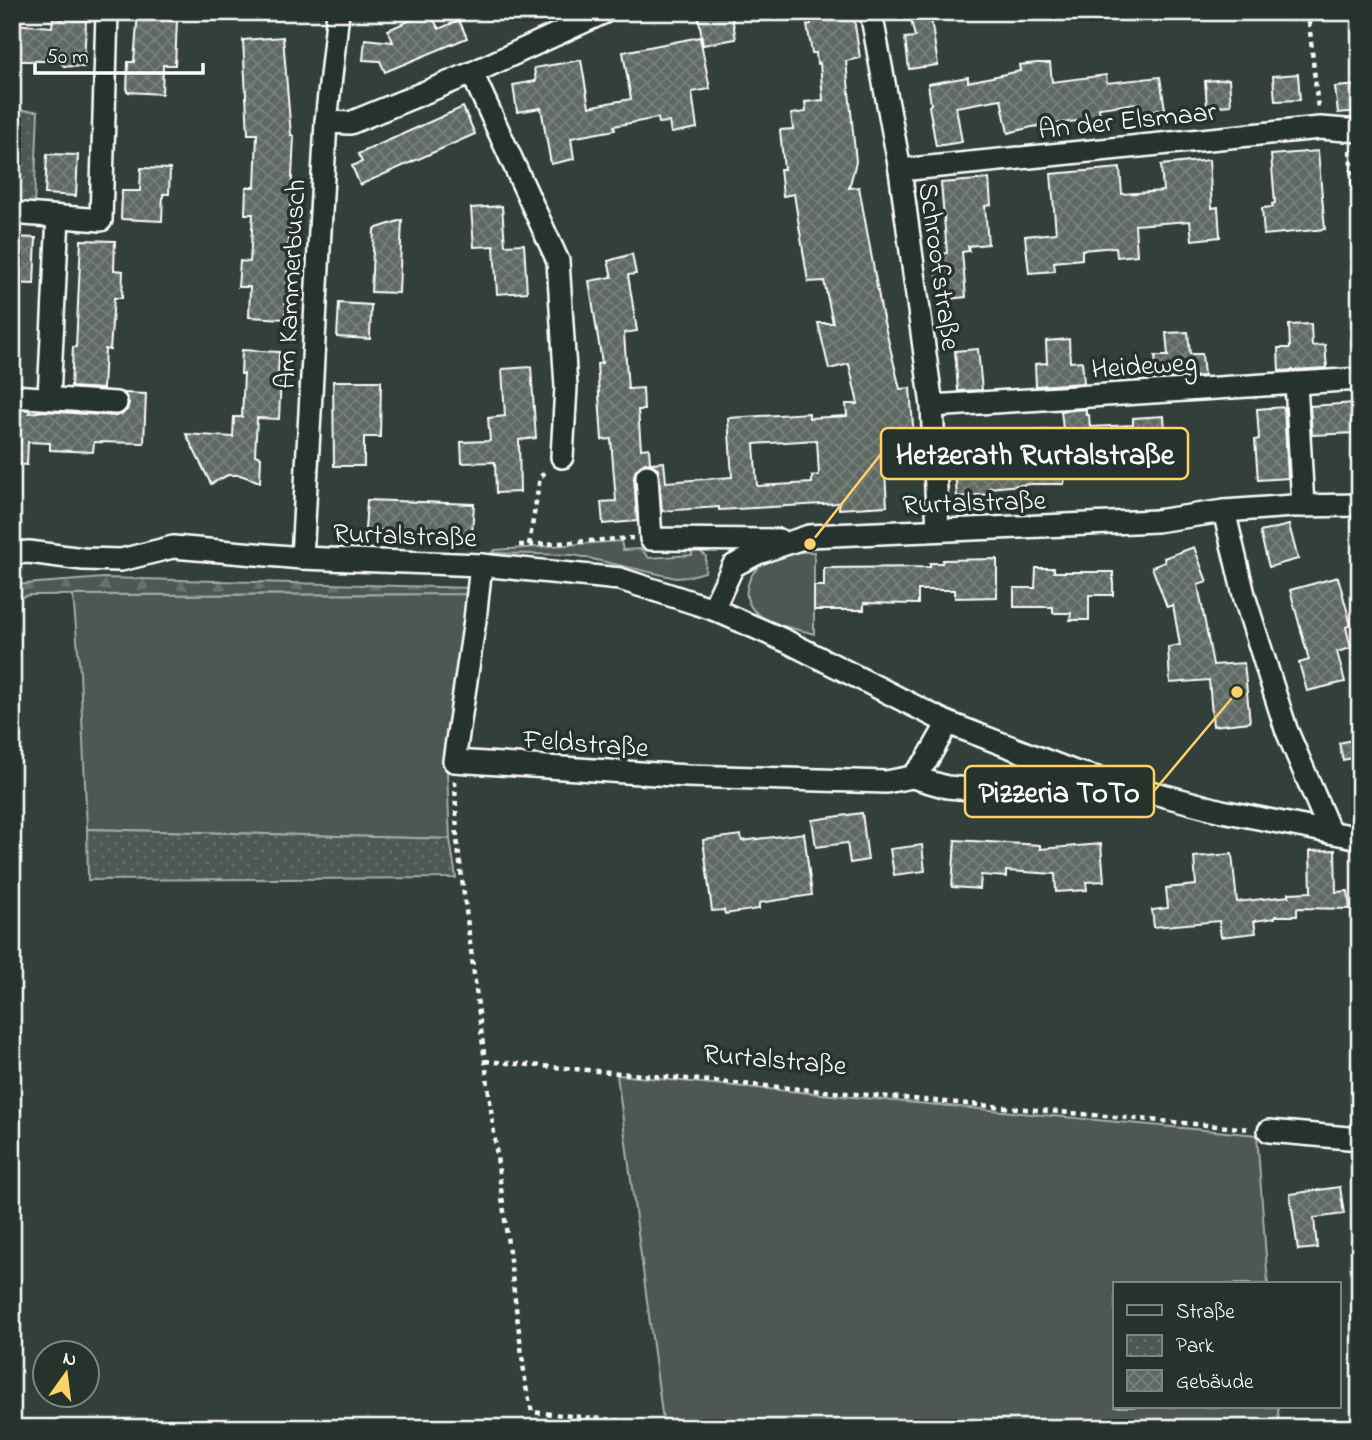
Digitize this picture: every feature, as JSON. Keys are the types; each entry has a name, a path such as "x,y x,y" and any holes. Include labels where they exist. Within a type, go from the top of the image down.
{"street":[{"path":"12,213 100,220 107,12"},
{"name":"Am Kammerbusch","path":"302,558 326,122 338,12"},
{"path":"326,122 350,123 472,73 605,12"},
{"name":"Schroofstraße","path":"871,12 900,170 932,406 938,530"},
{"path":"472,73 558,261 566,387 562,457"},
{"name":"An der Elsmaar","path":"900,170 1320,128 1354,131"},
{"path":"49,397 58,217"},
{"name":"Heideweg","path":"932,406 1360,379"},
{"path":"1296,383 1303,506"},
{"path":"12,396 116,403"},
{"path":"646,476 651,539 791,540"},
{"name":"Rurtalstraße","path":"713,609 733,566 758,553 809,536 1156,521 1224,511 1360,505"},
{"path":"1224,511 1245,599 1286,729 1330,832"},
{"name":"Rurtalstraße","path":"12,553 121,559 173,547 302,558 481,565 620,579 713,609 786,641 948,723 1074,772 1222,811 1360,838"},
{"path":"454,761 481,565"},
{"path":"912,777 927,761 948,723"},
{"name":"Feldstraße","path":"454,761 687,776 886,782 912,777 947,787 1065,797"},
{"path":"1269,1130 1360,1139"}],"path":[{"path":"1308,12 1320,128"},
{"path":"1354,131 1360,287"},
{"path":"529,545 540,477 562,457"},
{"path":"508,546 642,537 651,539"},
{"path":"454,761 457,839 526,1387 532,1412 692,1428"},
{"name":"Rurtalstraße","path":"485,1061 1269,1130"}],"green space":[{"path":"12,110 38,111 34,206 12,205"},
{"path":"621,541 623,550 641,549 649,558 692,555 693,546 706,556 705,572 676,578 574,555 491,553 495,550"},
{"path":"814,552 814,634 777,624 758,614 750,606 747,588 755,570 763,563 781,554"},
{"path":"104,578 473,588 476,594 29,595 12,599 12,585"},
{"path":"476,594 469,668 447,773 450,839 87,829 80,673 73,595"},
{"path":"87,829 450,839 456,878 88,880"},
{"path":"617,1075 1257,1135 1268,1282 1113,1282 1113,1408 1278,1408 1279,1428 730,1428 663,1421"}],"building":[{"path":"138,12 170,12 170,21 177,21 175,65 163,65 162,94 127,92 128,62 134,62"},
{"path":"429,12 439,29 459,20 467,38 385,72 380,61 363,60 365,39 393,42 388,30"},
{"path":"731,12 736,39 703,45 698,14"},
{"path":"810,12 853,12 860,58 846,61 856,162 849,188 859,187 882,314 900,389 910,388 915,451 921,451 922,468 885,471 887,506 839,509 839,503 662,511 658,469 645,463 636,470 634,476 637,521 603,524 601,502 616,501 611,439 602,440 597,364 602,363 589,281 612,277 608,261 632,254 636,274 628,275 637,331 624,333 628,389 643,388 644,410 638,410 641,449 649,448 650,463 664,462 666,482 732,477 728,418 809,413 809,418 847,416 846,404 858,404 849,364 829,369 818,323 833,323 824,281 808,282 794,194 783,196 780,169 784,169 780,130 793,129 791,114 806,112 805,102 823,100 820,63 817,64 816,53 812,53 807,25 811,24","holes":["817,440 819,475 812,476 812,483 757,486 754,444"]},
{"path":"909,12 930,12 938,65 909,69 905,38 915,37"},
{"path":"67,15 70,19 86,20 84,67 64,66 59,61 12,61 12,24 52,27 53,18 63,19"},
{"path":"283,37 291,135 294,136 285,319 249,317 250,287 238,287 240,261 250,262 253,214 245,214 246,187 255,187 257,134 248,134 243,40"},
{"path":"700,37 710,89 692,92 697,128 671,133 669,122 659,123 658,118 614,126 615,130 571,138 574,159 551,164 541,108 517,112 513,85 536,81 534,68 581,60 589,107 631,99 623,52"},
{"path":"1050,63 1052,82 1106,75 1107,83 1160,77 1165,109 1140,113 1139,103 1099,108 1100,118 1008,133 1001,99 956,107 962,142 936,146 928,84 968,77 968,82 1020,71 1019,65"},
{"path":"1298,74 1300,100 1275,101 1273,76"},
{"path":"1229,79 1231,105 1207,107 1205,81"},
{"path":"1360,85 1360,111 1338,113 1335,87"},
{"path":"463,107 475,134 360,185 352,166 362,162 358,154"},
{"path":"1318,151 1325,229 1264,235 1262,208 1273,207 1272,204 1275,203 1271,155"},
{"path":"47,154 78,155 76,196 45,194"},
{"path":"1209,160 1212,208 1218,207 1220,237 1192,240 1190,221 1135,225 1137,255 1117,257 1116,247 1082,250 1082,259 1054,262 1055,271 1029,273 1025,236 1056,233 1051,174 1120,168 1122,194 1163,191 1161,165"},
{"path":"141,168 170,169 169,194 163,194 162,221 121,219 122,191 140,191"},
{"path":"989,179 991,205 985,206 988,244 968,246 969,251 962,252 966,297 939,300 935,255 947,253 941,183"},
{"path":"502,206 505,245 524,244 527,292 497,294 494,246 474,247 471,208"},
{"path":"402,220 399,293 371,292 374,229"},
{"path":"12,237 36,238 34,284 12,283"},
{"path":"81,240 115,241 114,270 123,271 122,298 114,298 110,350 105,349 103,389 71,387 73,347 76,347"},
{"path":"339,303 371,305 370,339 337,337"},
{"path":"1311,324 1312,346 1325,345 1327,368 1279,371 1278,348 1290,348 1289,325"},
{"path":"1188,332 1190,354 1202,354 1204,376 1157,379 1155,356 1168,356 1166,333"},
{"path":"1069,339 1070,362 1082,361 1084,383 1036,386 1035,364 1047,363 1046,341"},
{"path":"978,349 982,390 958,391 955,351"},
{"path":"242,350 279,352 279,419 257,418 255,455 261,457 260,482 240,475 228,475 211,484 186,434 233,437 234,417 242,417"},
{"path":"531,367 536,438 519,440 520,492 496,493 495,462 462,463 461,442 490,441 488,418 505,416 502,369"},
{"path":"333,381 381,381 380,437 364,437 364,466 334,466"},
{"path":"124,393 146,394 144,443 94,442 93,452 50,450 50,443 28,442 27,465 12,464 12,409 30,410 29,413 44,411 116,416 127,410 129,403"},
{"path":"1355,403 1355,406 1360,406 1360,426 1356,426 1357,433 1312,435 1310,406"},
{"path":"1284,407 1288,478 1258,480 1255,440 1259,439 1257,409"},
{"path":"1086,409 1090,427 1133,425 1133,418 1164,416 1166,444 1136,446 1136,458 1125,459 1126,473 1064,478 1064,484 989,488 989,494 957,497 954,457 1014,453 1013,432 1063,429 1061,411"},
{"path":"367,500 474,504 472,534 365,530"},
{"path":"1289,525 1298,559 1269,567 1260,532"},
{"path":"1194,547 1207,582 1198,585 1213,665 1244,663 1250,722 1213,726 1209,680 1170,683 1168,647 1180,645 1173,605 1167,607 1152,567 1165,562 1164,558"},
{"path":"997,559 997,597 955,598 955,590 918,590 918,604 864,603 864,610 814,610 814,586 824,586 824,568 930,567 930,563 942,563 943,560"},
{"path":"1036,568 1054,568 1054,572 1113,572 1113,595 1089,595 1089,620 1070,620 1071,613 1053,613 1053,607 1014,607 1014,588 1035,588"},
{"path":"1338,577 1351,625 1346,627 1351,648 1337,652 1345,682 1307,691 1299,663 1309,660 1290,590"},
{"path":"1360,738 1360,756 1343,760 1339,743"},
{"path":"862,813 868,860 850,863 847,843 816,847 812,820"},
{"path":"804,833 812,895 759,903 759,909 725,914 724,910 712,911 703,840 741,835 742,841"},
{"path":"955,840 1040,845 1040,849 1101,844 1104,881 1086,882 1087,890 1056,892 1055,874 1006,871 1006,877 981,875 980,889 952,887"},
{"path":"922,845 925,871 894,875 890,849"},
{"path":"1335,850 1336,892 1348,891 1350,909 1297,908 1297,916 1275,916 1254,921 1256,933 1221,937 1219,921 1154,927 1152,910 1168,908 1166,888 1196,885 1194,857 1232,854 1237,902 1311,892 1310,851"},
{"path":"1340,1187 1344,1214 1314,1218 1317,1248 1298,1250 1290,1194"}],"place":[{"name":"Hetzerath Rurtalstraße","path":"810,544"},
{"name":"Pizzeria ToTo","path":"1237,692"}]}
